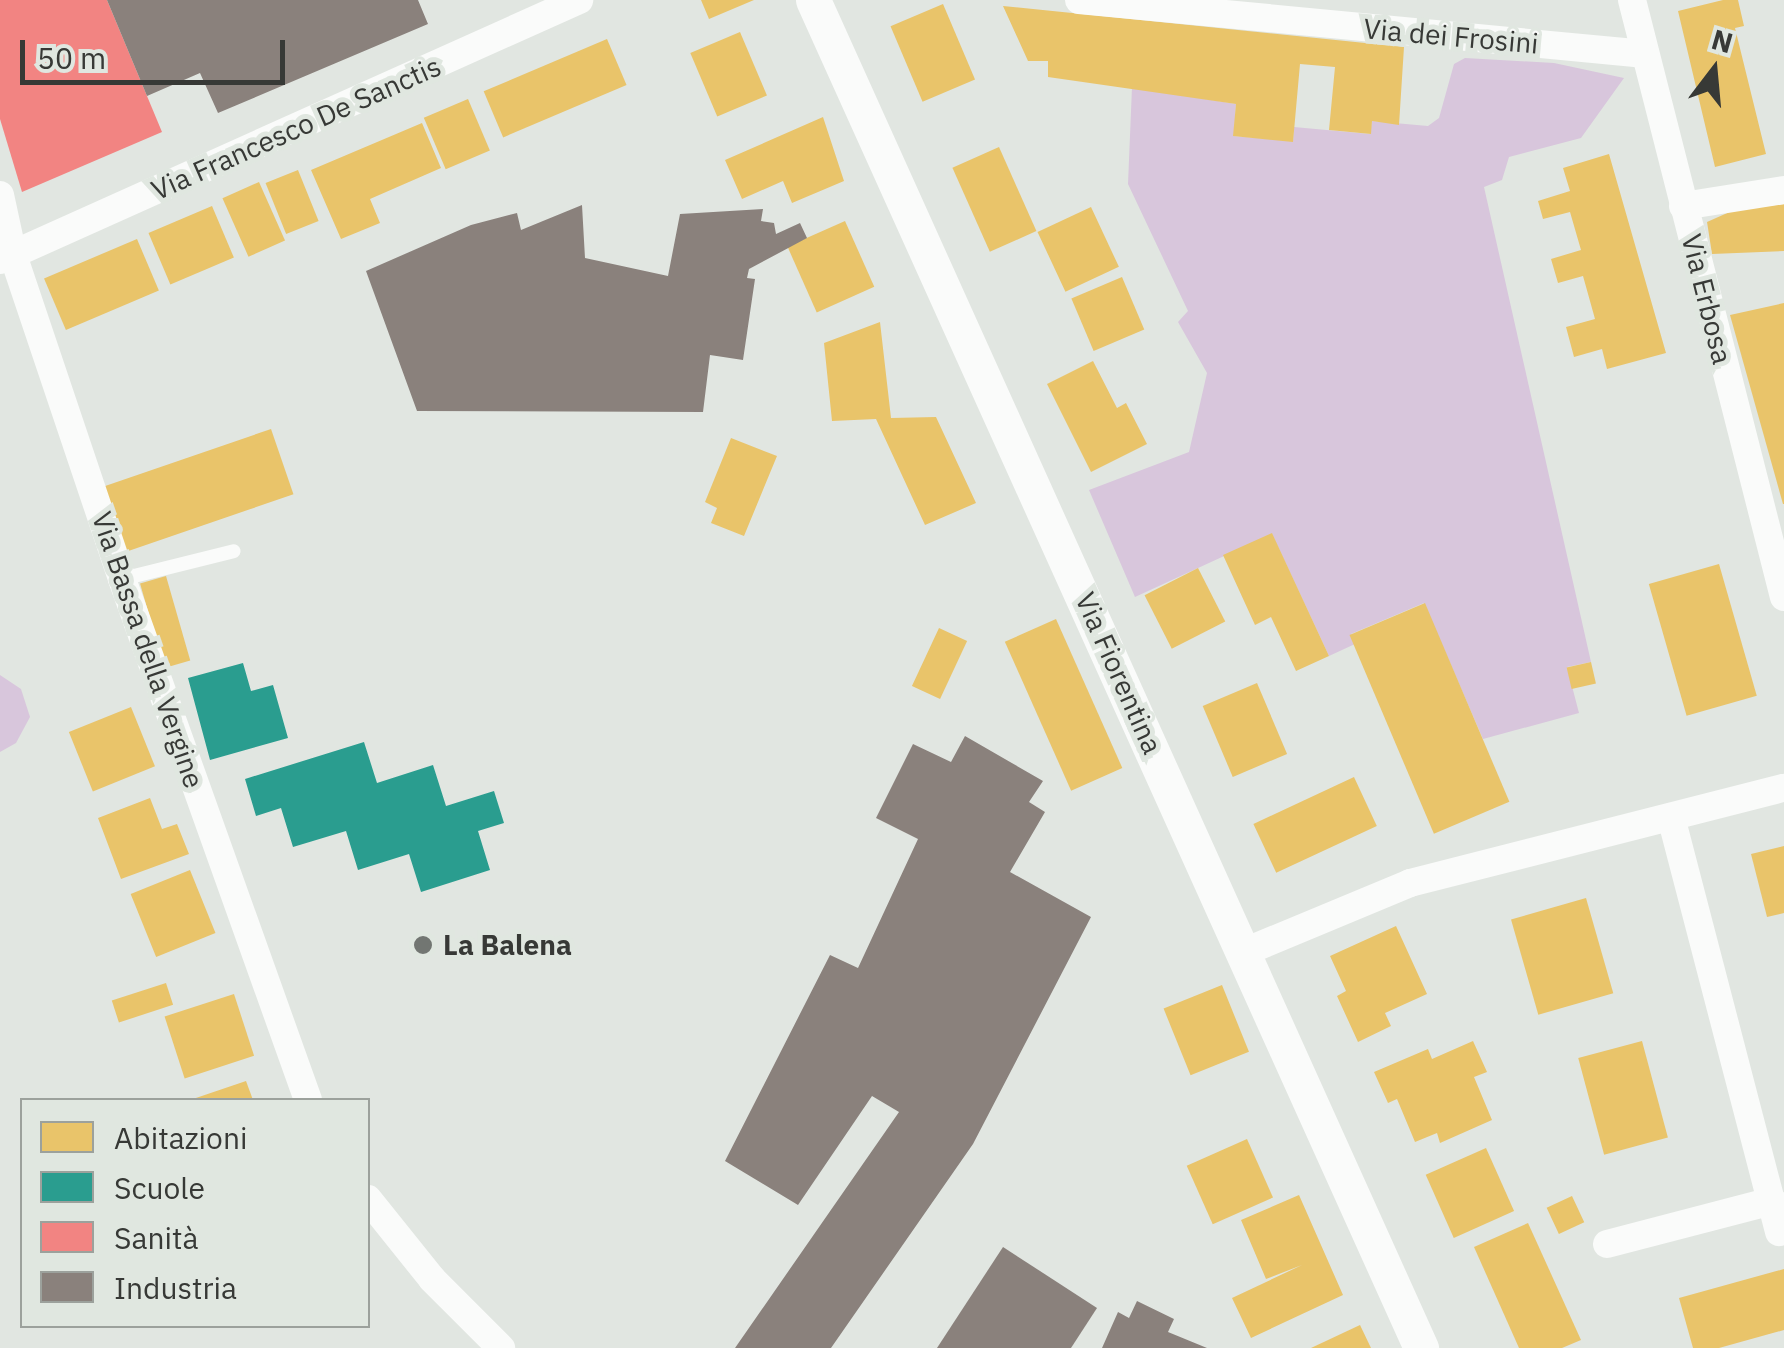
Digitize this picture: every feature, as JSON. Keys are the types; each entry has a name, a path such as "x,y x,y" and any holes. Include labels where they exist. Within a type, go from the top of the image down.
{"street":[{"name":"Via Francesco De Sanctis","path":"6,258 579,0"},
{"name":"Via Fiorentina","path":"813,0 1421,1348"},
{"name":"Via dei Frosini","path":"1079,0 1644,54"},
{"name":"Via Erbosa","path":"1632,0 1784,597"},
{"path":"1683,206 1784,190"},
{"name":"Via Bassa della Vergine","path":"0,196 6,258 307,1098"},
{"path":"1242,954 1410,883 1784,788"},
{"path":"1672,817 1779,1232"},
{"path":"1607,1244 1772,1201"},
{"path":"370,1202 432,1279 501,1348"}],"lane":[{"path":"122,579 234,550"}],"shaded area":[{"path":"1465,58 1554,63 1624,78 1581,138 1509,157 1502,180 1484,187 1591,662 1567,667 1579,713 1483,739 1424,603 1351,634 1355,644 1329,656 1272,534 1135,597 1089,490 1189,452 1207,373 1178,322 1188,311 1128,184 1132,87 1236,104 1234,136 1293,141 1294,127 1370,134 1372,121 1428,126 1439,118 1454,64"},
{"path":"0,675 21,689 30,717 16,743 0,752"}],"building: Abitazioni":[{"path":"701,0 754,0 709,19"},
{"path":"1738,0 1744,26 1735,28 1766,154 1715,167 1678,11"},
{"path":"943,4 975,79 923,102 891,26"},
{"path":"1003,6 1404,47 1399,125 1372,121 1371,134 1329,130 1335,67 1300,64 1293,142 1233,136 1236,104 1048,77 1048,61 1028,61"},
{"path":"740,32 767,96 717,117 690,53"},
{"path":"607,39 627,85 503,137 484,91"},
{"path":"468,99 490,151 446,169 424,118"},
{"path":"823,117 844,181 792,203 783,181 742,199 725,160"},
{"path":"422,123 441,168 370,199 380,223 341,239 311,170"},
{"path":"999,147 1036,231 990,252 952,168"},
{"path":"1609,154 1666,353 1607,369 1602,349 1574,357 1566,327 1595,319 1583,276 1558,283 1551,259 1581,250 1570,212 1543,219 1538,201 1570,191 1563,168"},
{"path":"298,170 319,221 286,234 266,183"},
{"path":"259,182 285,240 248,257 222,198"},
{"path":"1784,204 1784,251 1712,254 1707,222 1734,210"},
{"path":"212,206 234,258 170,285 148,233"},
{"path":"1091,207 1119,267 1065,292 1038,232"},
{"path":"845,221 874,287 817,312 787,247"},
{"path":"137,239 159,291 66,330 44,278"},
{"path":"1122,277 1144,329 1094,351 1071,298"},
{"path":"1784,303 1784,504 1783,504 1730,315"},
{"path":"880,322 891,418 936,417 976,503 925,525 876,419 832,421 824,343"},
{"path":"1093,361 1117,408 1126,403 1147,444 1091,472 1047,384"},
{"path":"271,429 293,494 123,553 101,488"},
{"path":"731,438 777,456 744,536 711,523 717,508 705,502"},
{"path":"1272,533 1329,656 1296,671 1271,617 1255,625 1223,555"},
{"path":"1719,564 1757,696 1687,716 1649,584"},
{"path":"1198,568 1225,621 1172,649 1145,595"},
{"path":"166,576 190,661 164,668 140,583"},
{"path":"1425,603 1509,802 1434,834 1350,635"},
{"path":"1056,619 1122,768 1071,791 1005,642"},
{"path":"939,628 967,641 940,699 912,686"},
{"path":"1591,662 1596,683 1572,689 1567,668"},
{"path":"1257,683 1287,754 1233,777 1203,706"},
{"path":"131,707 155,766 93,791 69,732"},
{"path":"1354,777 1377,826 1276,873 1253,824"},
{"path":"150,798 162,829 177,824 189,854 121,879 98,818"},
{"path":"1784,846 1784,913 1767,917 1751,854"},
{"path":"190,870 215,933 156,957 131,894"},
{"path":"1586,898 1613,993 1538,1015 1511,919"},
{"path":"1396,926 1427,994 1385,1013 1391,1026 1358,1042 1337,996 1346,991 1330,956"},
{"path":"166,983 173,1005 119,1022 112,1001"},
{"path":"1222,985 1249,1052 1191,1075 1164,1009"},
{"path":"234,994 254,1056 185,1078 165,1017"},
{"path":"1473,1041 1487,1072 1474,1077 1492,1120 1440,1143 1437,1133 1415,1142 1397,1099 1388,1103 1374,1072 1428,1049 1432,1059"},
{"path":"1642,1041 1668,1138 1604,1155 1578,1058"},
{"path":"246,1081 252,1098 196,1098"},
{"path":"1247,1139 1273,1197 1213,1224 1187,1166"},
{"path":"1486,1148 1514,1211 1454,1238 1426,1175"},
{"path":"1299,1195 1343,1295 1251,1338 1232,1298 1302,1265 1266,1279 1241,1220"},
{"path":"1572,1196 1584,1222 1559,1234 1547,1208"},
{"path":"1528,1223 1581,1340 1562,1348 1519,1348 1474,1247"},
{"path":"1784,1269 1784,1330 1719,1348 1693,1348 1679,1298"},
{"path":"1360,1325 1371,1348 1311,1348"}],"building: Scuole":[{"path":"243,663 251,691 273,685 288,738 210,760 188,678"},
{"path":"364,742 377,783 433,765 446,806 494,791 504,823 478,831 490,870 421,892 409,854 358,870 346,831 293,847 281,808 256,816 245,779"}],"building: Sanità":[{"path":"0,0 107,0 162,132 22,192 0,119"}],"building: Industria":[{"path":"107,0 418,0 428,24 218,113 200,73 147,96"},
{"path":"582,205 585,258 668,276 680,214 763,209 761,221 774,223 776,234 800,223 807,238 749,269 747,278 755,279 743,360 710,355 703,412 417,411 366,271 471,225 517,213 521,230"},
{"path":"965,736 1043,781 1029,802 1045,812 1010,872 1091,917 973,1144 831,1348 735,1348 899,1112 872,1096 798,1205 725,1161 830,955 858,968 918,839 876,818 913,744 951,762"},
{"path":"1003,1247 1097,1308 1071,1348 937,1348"},
{"path":"1137,1301 1174,1319 1168,1332 1207,1348 1102,1348 1118,1312 1129,1318"}],"place":[{"name":"La Balena","path":"423,945"}]}
